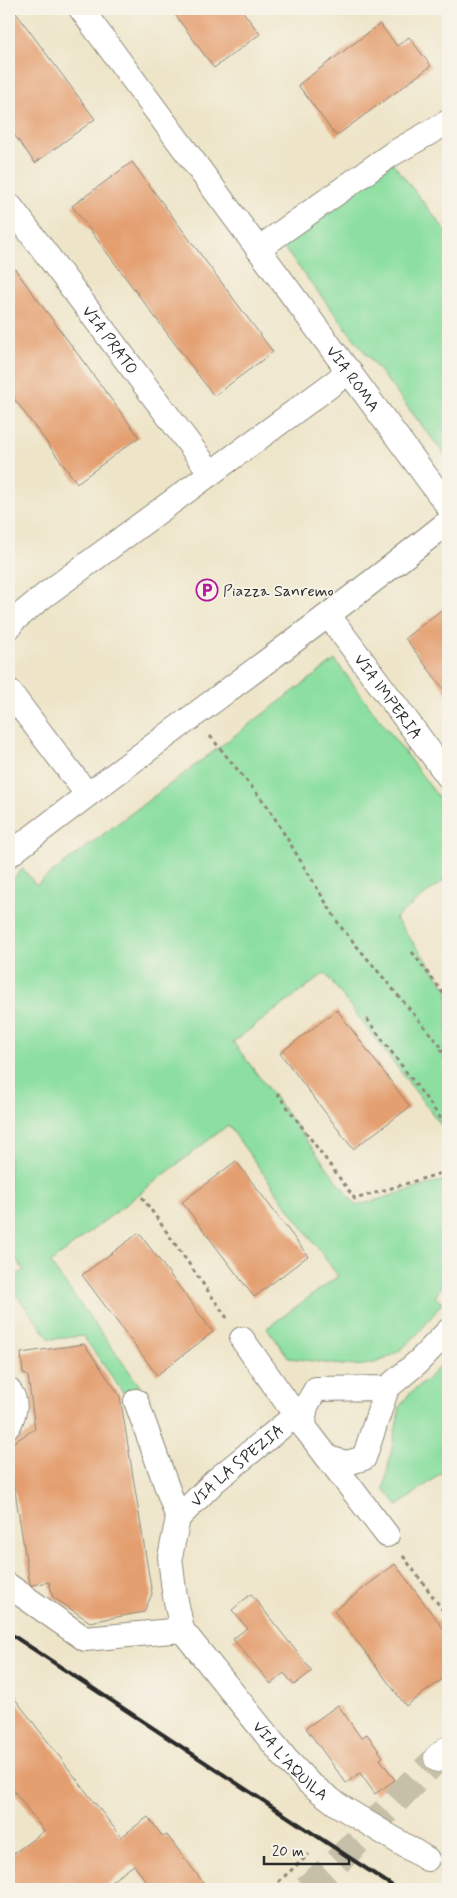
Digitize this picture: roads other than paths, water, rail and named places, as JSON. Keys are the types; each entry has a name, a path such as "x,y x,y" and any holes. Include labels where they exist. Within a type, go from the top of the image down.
{"street":[{"name":"VIA ROMA","path":"81,9 448,506"},
{"path":"258,250 392,154 448,122"},
{"name":"VIA PRATO","path":"11,207 211,473"},
{"path":"9,627 13,621 45,595 350,371"},
{"path":"9,855 87,794 329,616 448,522"},
{"name":"VIA IMPERIA","path":"329,616 448,776"},
{"path":"9,691 87,794"},
{"path":"361,1501 364,1458 387,1388 418,1362 448,1331"},
{"name":"VIA LA SPEZIA","path":"242,1338 300,1421 387,1535"},
{"path":"274,1384 316,1389 387,1388"},
{"name":"VIA LA SPEZIA","path":"178,1518 215,1480 304,1418 306,1406 316,1389"},
{"path":"9,1390 15,1405 14,1414 9,1425"},
{"path":"136,1401 178,1518"},
{"path":"328,1458 347,1463 364,1458"},
{"name":"VIA L'AQUILA","path":"178,1518 170,1557 174,1591 182,1630 286,1759 309,1783 338,1805 426,1859"},
{"path":"9,1586 85,1639 182,1630"}],"tunnel":[{"path":"306,1889 341,1858 438,1758"}],"railway":[{"path":"9,1633 397,1889"}],"place":[{"name":"Piazza Sanremo","path":"207,590"}]}
